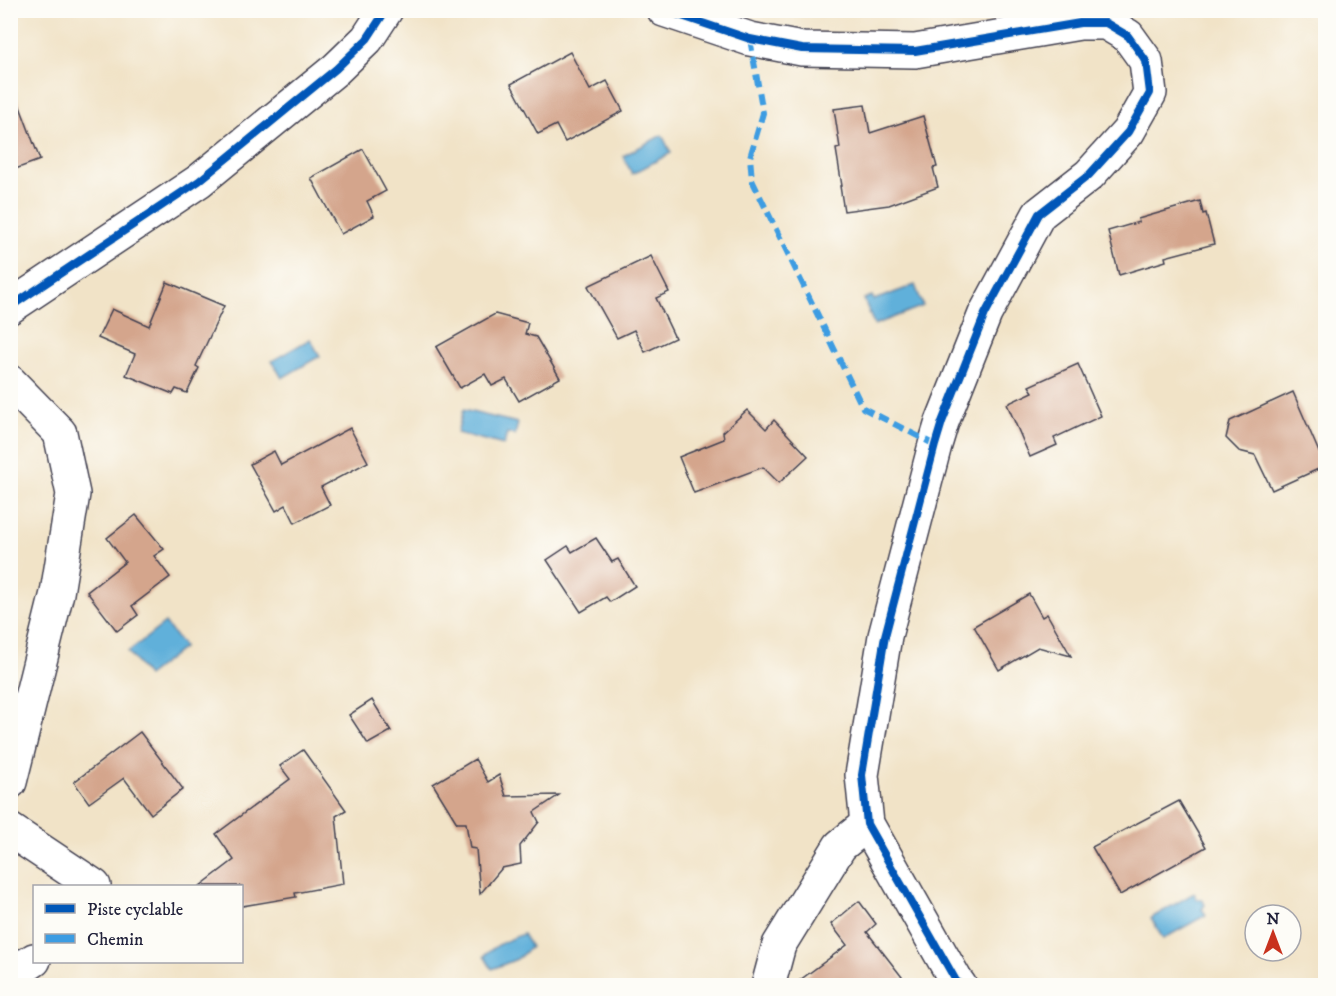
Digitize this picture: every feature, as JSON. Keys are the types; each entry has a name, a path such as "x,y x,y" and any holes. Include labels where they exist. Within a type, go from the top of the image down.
{"street":[{"path":"10,307 199,181 336,69 367,39 386,10"},
{"path":"664,10 750,39 802,49 915,51 1080,23 1106,24 1128,36 1146,61 1150,93 1128,132 1089,175 1039,214 985,314 942,422 885,636 861,775 867,824 960,986"},
{"path":"10,382 60,433 73,494 57,593 10,782"},
{"path":"768,986 779,945 785,935 840,846 867,824"},
{"path":"10,830 92,885"},
{"path":"10,966 25,966 33,961"}],"water":[{"path":"662,135 671,153 632,174 623,156"},
{"path":"915,285 923,306 874,325 864,299 872,296 874,300"},
{"path":"310,339 320,356 282,378 272,361"},
{"path":"463,410 518,423 515,435 507,433 504,445 457,433"},
{"path":"165,623 184,647 147,676 128,652"},
{"path":"1194,893 1197,899 1202,899 1205,905 1202,909 1206,915 1163,939 1151,918"},
{"path":"523,934 531,947 517,959 492,969 484,956 498,945"}],"building":[{"path":"570,52 590,90 607,81 623,111 565,142 556,125 538,134 511,84"},
{"path":"10,88 13,88 40,160 10,171"},
{"path":"865,105 870,133 923,116 937,167 933,168 938,187 889,205 844,211 836,149 840,148 834,109"},
{"path":"363,149 386,191 367,201 374,216 341,234 311,178"},
{"path":"1200,201 1203,214 1206,213 1214,244 1165,257 1166,261 1119,275 1108,231 1139,222 1138,219"},
{"path":"651,256 669,292 656,298 675,338 645,352 634,330 617,338 588,286"},
{"path":"167,282 224,306 196,366 199,368 187,393 176,389 173,394 126,375 135,354 98,338 112,309 149,326"},
{"path":"495,314 528,323 525,334 536,337 560,378 519,401 506,379 492,386 485,374 460,388 436,347"},
{"path":"1078,364 1101,416 1054,438 1057,445 1030,457 1007,404 1033,392 1029,386"},
{"path":"1293,392 1325,466 1272,490 1255,455 1239,451 1226,438 1230,421"},
{"path":"747,410 766,429 774,420 808,456 779,483 763,467 694,493 679,457 724,439 723,432"},
{"path":"350,428 368,462 321,487 330,505 295,523 286,505 276,511 250,464 274,451 281,465"},
{"path":"136,515 164,549 154,556 170,577 132,606 138,615 117,631 87,592 125,562 107,538"},
{"path":"596,538 612,562 618,559 635,586 610,602 606,597 581,612 547,560 568,546 572,552"},
{"path":"1029,594 1042,617 1047,614 1071,656 1038,647 999,670 974,626"},
{"path":"372,700 391,731 368,744 349,715"},
{"path":"140,732 183,789 151,814 124,778 89,803 74,782"},
{"path":"303,750 346,810 336,816 343,884 295,893 296,897 243,906 243,885 201,885 234,860 216,834 290,779 280,766"},
{"path":"475,759 488,782 499,775 506,796 559,795 534,812 539,822 520,846 521,864 502,868 480,894 476,849 470,848 466,823 457,823 433,784"},
{"path":"1179,801 1206,847 1120,895 1092,847"},
{"path":"859,901 876,924 867,932 909,986 792,986 847,945 831,924"}],"marked path":[{"path":"750,39 763,113 750,157 752,180 863,408 935,445"}],"cycle path":[{"path":"10,307 199,181 336,69 367,39 386,10"},
{"path":"664,10 750,39 802,49 915,51 1080,23 1106,23 1128,36 1146,61 1150,93 1128,132 1089,175 1039,214 985,314 942,422 885,636 862,775 867,824 960,986"}]}
